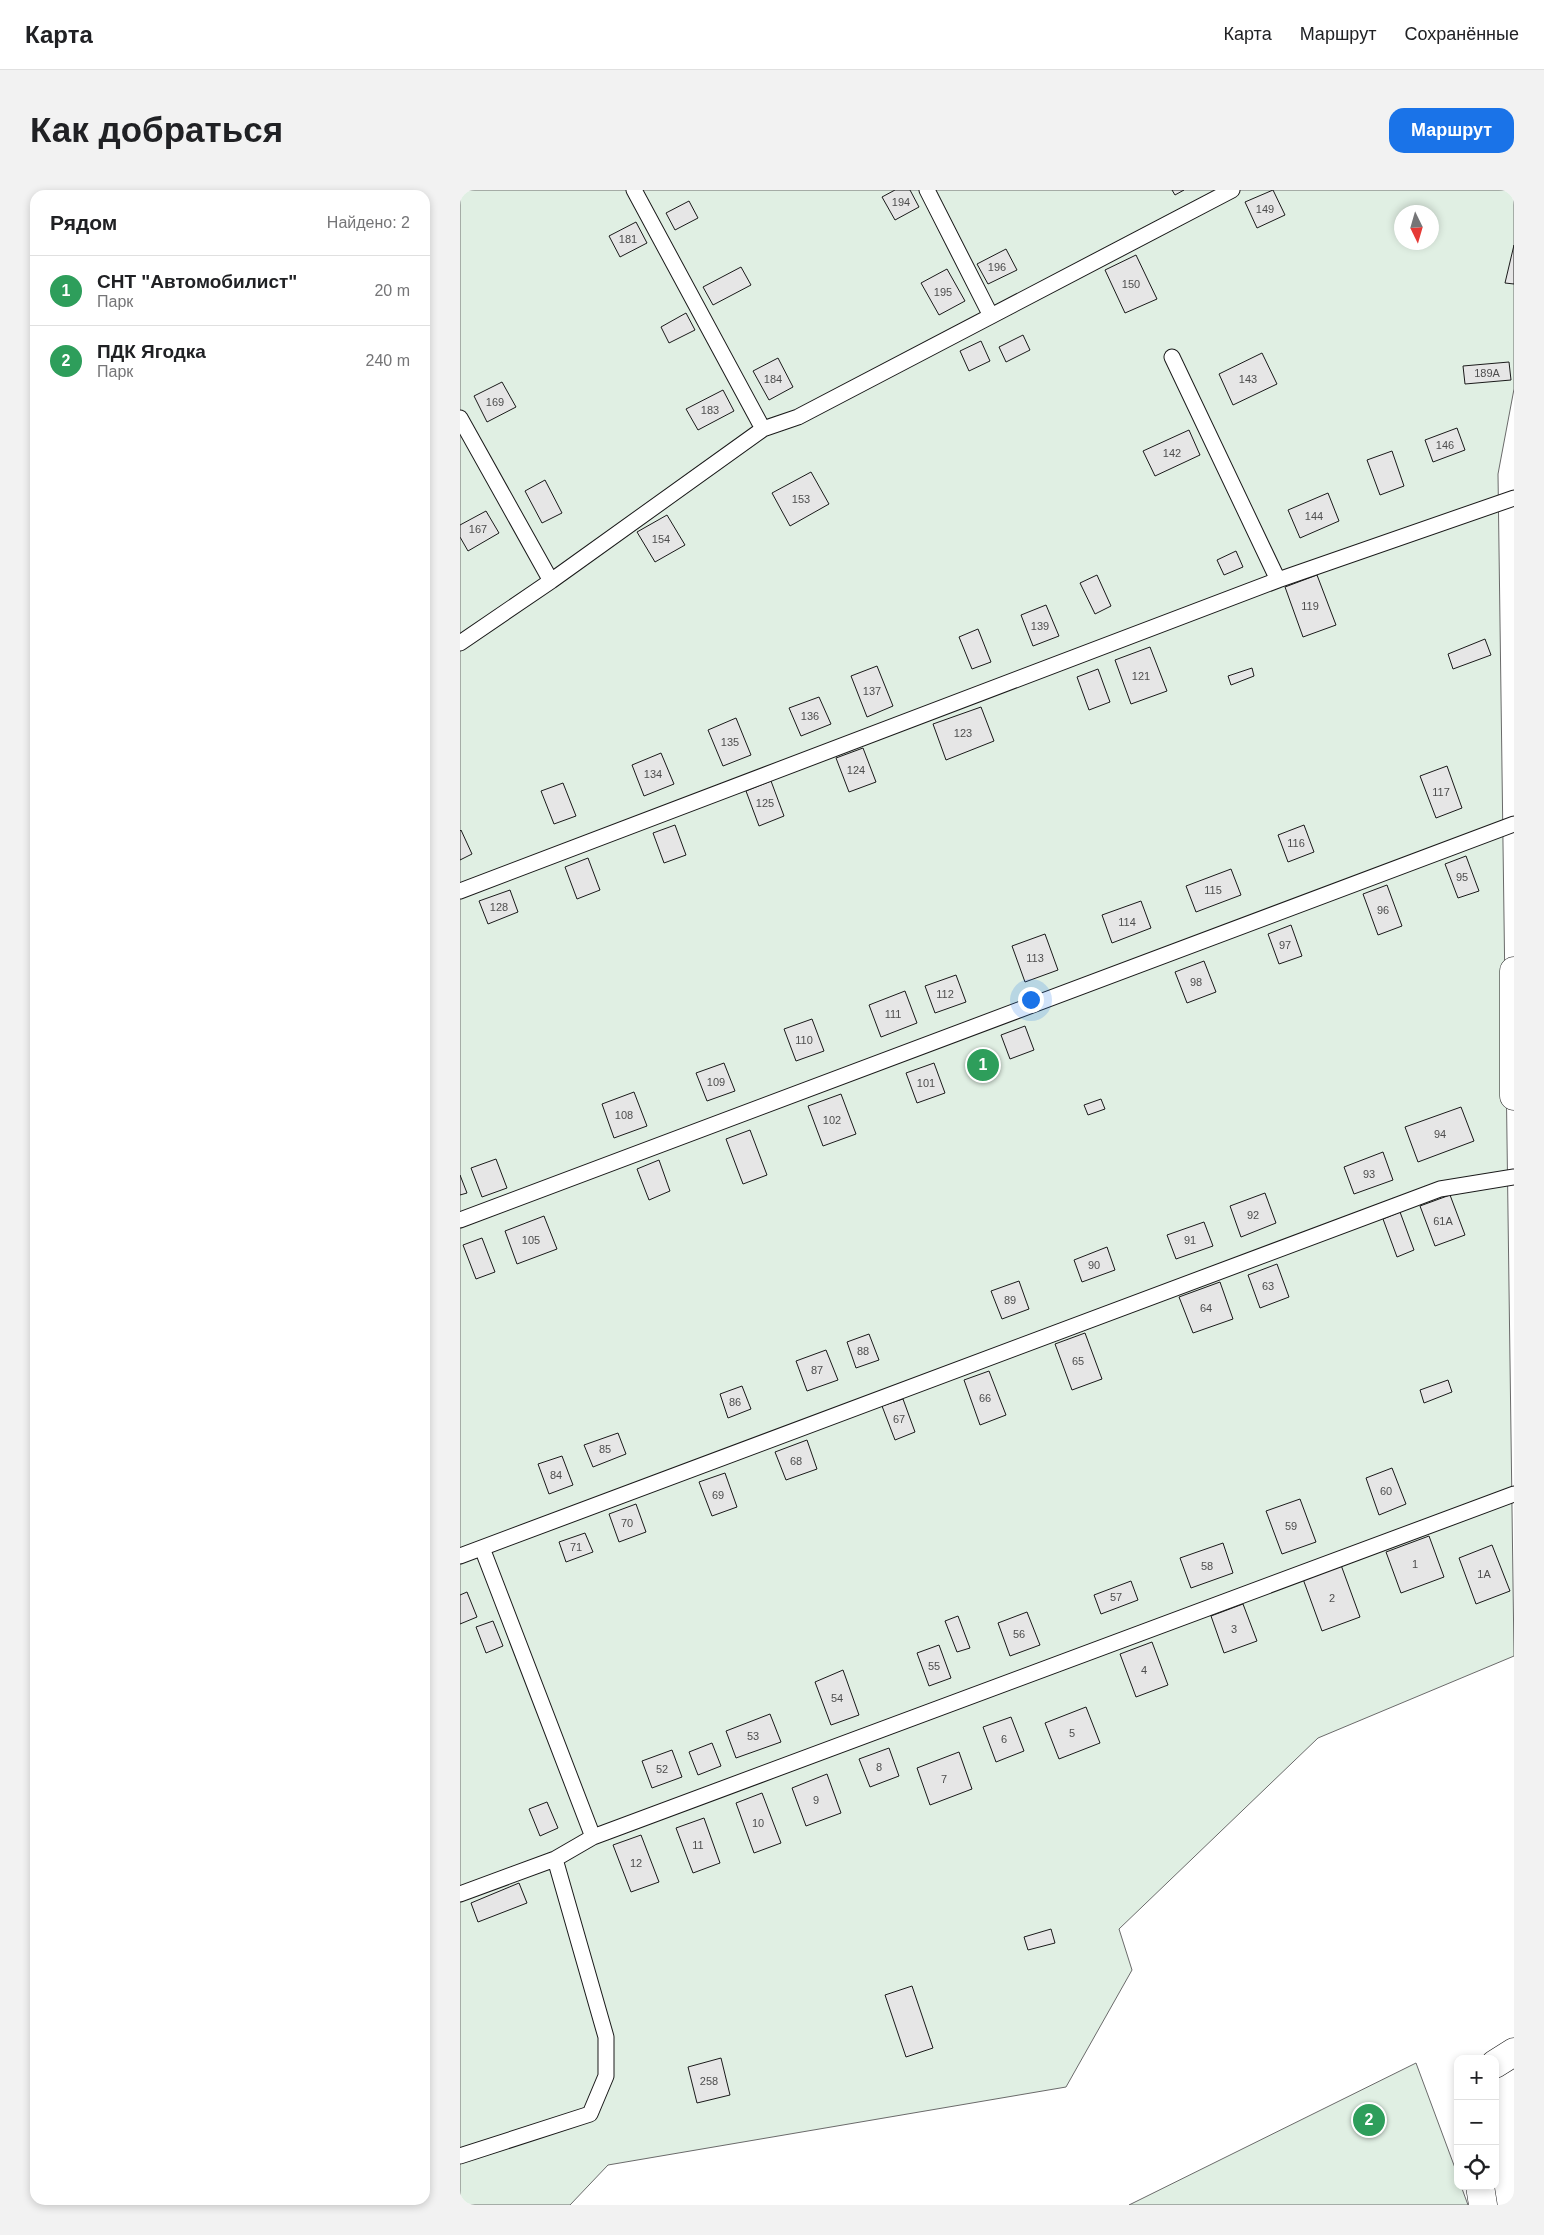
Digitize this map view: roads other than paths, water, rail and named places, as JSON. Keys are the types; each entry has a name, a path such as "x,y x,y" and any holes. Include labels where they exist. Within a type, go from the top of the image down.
{"street":[{"path":"1514,971 1514,1096"},
{"path":"1499,2061 1514,2052"},
{"path":"1481,2190 1483,2205"}],"lane":[{"path":"634,190 763,428"},
{"path":"927,190 991,316"},
{"path":"460,643 551,581 763,428 798,417 1225,192"},
{"path":"1172,357 1278,580"},
{"path":"460,418 551,581"},
{"path":"460,890 1278,580 1514,498"},
{"path":"460,1220 1514,824"},
{"path":"460,1556 1440,1189 1514,1177"},
{"path":"460,1894 555,1859 594,1837 1514,1494"},
{"path":"482,1548 594,1837"},
{"path":"460,2156 590,2114 606,2076 606,2037 555,1859"}],"place":[{"name":"СНТ \"Автомобилист\"","path":"983,1065"},
{"name":"ПДК Ягодка","path":"1369,2120"}]}
